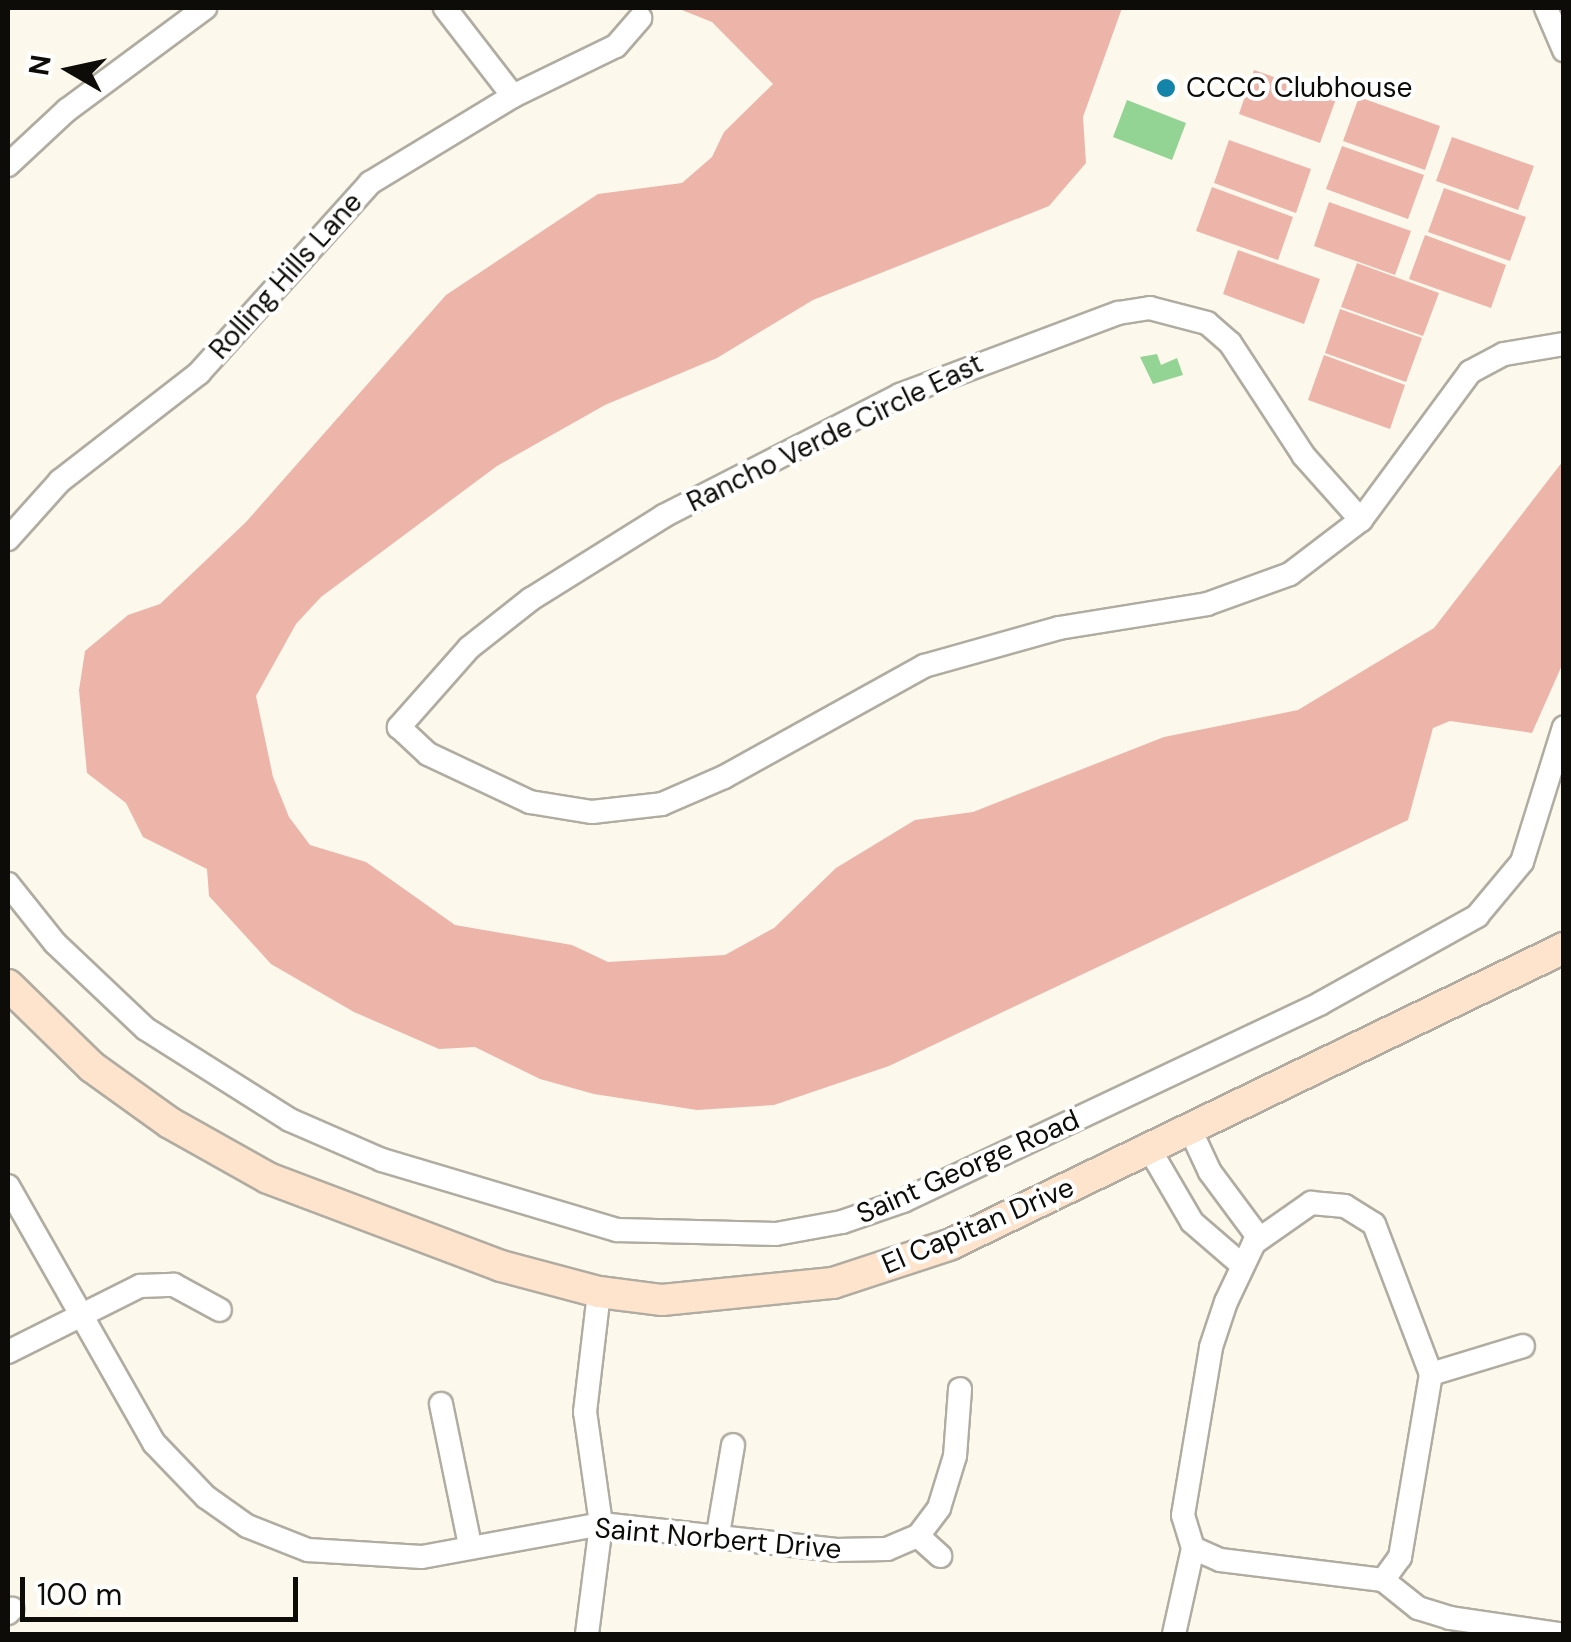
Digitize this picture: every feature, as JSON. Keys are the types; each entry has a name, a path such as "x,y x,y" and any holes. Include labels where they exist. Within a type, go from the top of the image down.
{"street":[{"path":"8,165 67,110 205,8"},
{"path":"445,8 513,96"},
{"path":"1546,8 1564,50"},
{"name":"Rolling Hills Lane","path":"8,539 60,481 199,372 370,183 513,96 616,46 640,18"},
{"name":"Rancho Verde Circle East","path":"1150,308 1207,323 1230,342 1304,456 1360,520 1290,574 1249,593 1059,628 924,666 662,804 592,812 530,802 428,754 399,726 469,648 531,599 664,516 900,395 1118,312 1150,308"},
{"path":"1360,520 1470,372 1504,354 1564,344"},
{"name":"Saint George Road","path":"8,884 56,943 146,1029 290,1120 382,1160 617,1230 776,1234 903,1201 1321,1003 1465,924 1503,892 1522,862 1564,727"},
{"name":"El Capitan Drive","path":"8,985 92,1067 170,1123 268,1178 435,1245 599,1292 662,1300 833,1283 949,1245 1564,948"},
{"path":"1190,1128 1210,1172 1259,1238"},
{"path":"1150,1150 1192,1222 1244,1266"},
{"name":"Saint Norbert Drive","path":"8,1186 154,1443 206,1497 248,1526 308,1550 370,1558 422,1557 470,1545 601,1524 836,1550 888,1549 918,1536"},
{"path":"1174,1634 1192,1548 1183,1515 1187,1475 1211,1347 1259,1238 1311,1204 1360,1212 1387,1249 1431,1374 1400,1557 1384,1580"},
{"path":"8,1352 140,1286 195,1292 220,1310"},
{"path":"587,1634 601,1524 584,1412 599,1292"},
{"path":"1431,1374 1523,1346"},
{"path":"940,1556 918,1536 939,1508 955,1456 960,1389"},
{"path":"441,1404 470,1545"},
{"path":"718,1534 733,1445"},
{"path":"1192,1548 1220,1560 1384,1580 1418,1608 1450,1618 1559,1634"}],"shaded area":[{"path":"677,8 1122,8 1083,117 1086,163 1049,206 813,300 717,358 605,405 497,466 321,597 296,624 256,696 273,777 289,817 310,845 366,862 455,925 572,945 608,962 725,955 774,928 836,868 915,820 973,812 1164,737 1298,710 1434,628 1563,461 1563,663 1532,733 1450,721 1433,728 1408,820 889,1066 774,1105 697,1110 594,1094 540,1079 475,1047 439,1049 354,1012 271,964 209,896 207,869 143,837 126,803 87,773 79,690 85,651 128,615 160,604 246,522 446,295 598,194 682,183 712,157 724,132 773,84 712,22"},
{"path":"1254,70 1336,99 1320,143 1239,114"},
{"path":"1359,97 1440,126 1425,170 1343,141"},
{"path":"1127,100 1186,123 1172,160 1113,137"},
{"path":"1452,137 1534,166 1518,210 1436,181"},
{"path":"1229,140 1311,169 1296,213 1214,183"},
{"path":"1342,146 1424,175 1408,219 1326,189"},
{"path":"1212,187 1293,217 1278,260 1196,231"},
{"path":"1444,188 1526,217 1510,261 1428,232"},
{"path":"1329,202 1411,231 1395,275 1314,246"},
{"path":"1425,235 1506,265 1491,308 1409,279"},
{"path":"1238,250 1320,279 1304,324 1223,294"},
{"path":"1357,263 1439,293 1423,336 1341,307"},
{"path":"1340,309 1422,338 1406,382 1325,353"},
{"path":"1157,354 1161,365 1177,358 1183,375 1153,384 1140,357"},
{"path":"1324,355 1405,385 1390,429 1308,400"}],"place":[{"name":"CCCC Clubhouse","path":"1166,88"}]}
